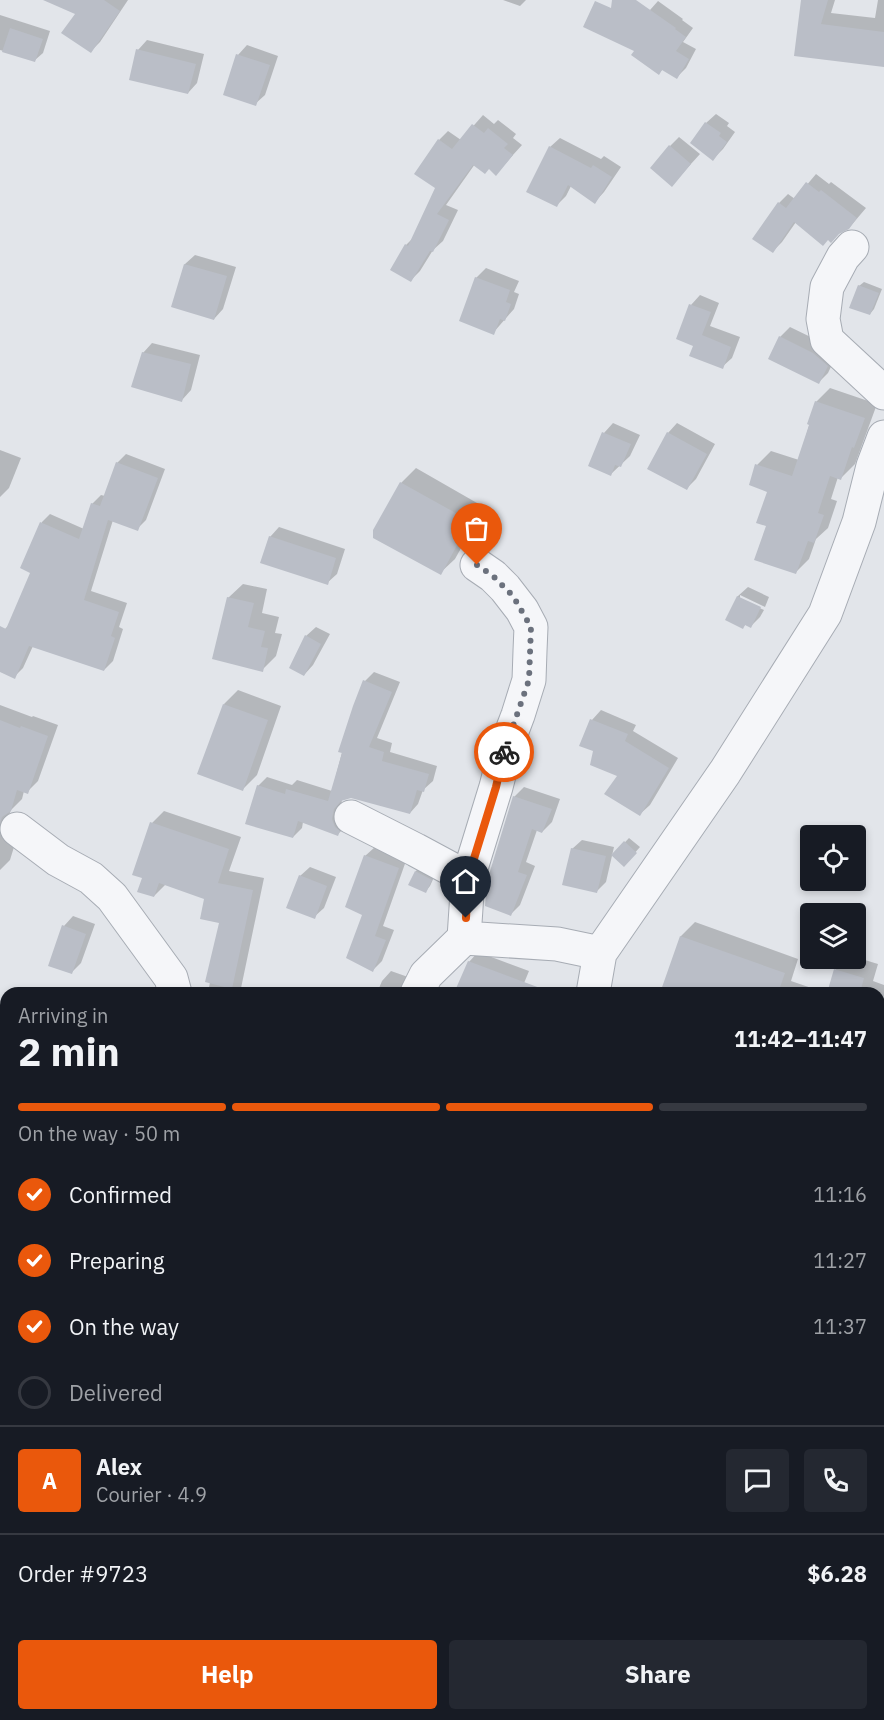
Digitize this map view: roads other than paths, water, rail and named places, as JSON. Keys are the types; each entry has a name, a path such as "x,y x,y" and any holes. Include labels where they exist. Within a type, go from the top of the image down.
{"street":[{"path":"852,247 843,256 826,287 823,320 827,340 884,393"},
{"path":"594,987 600,953 725,772 825,614 859,522 873,466 884,437"},
{"path":"420,987 426,975 464,938 468,878 507,744 529,680 531,627 506,588 477,565"},
{"path":"351,817 468,878"},
{"path":"17,829 58,860 91,878 112,897 171,978 173,987"},
{"path":"464,938 557,944 600,953"}]}
